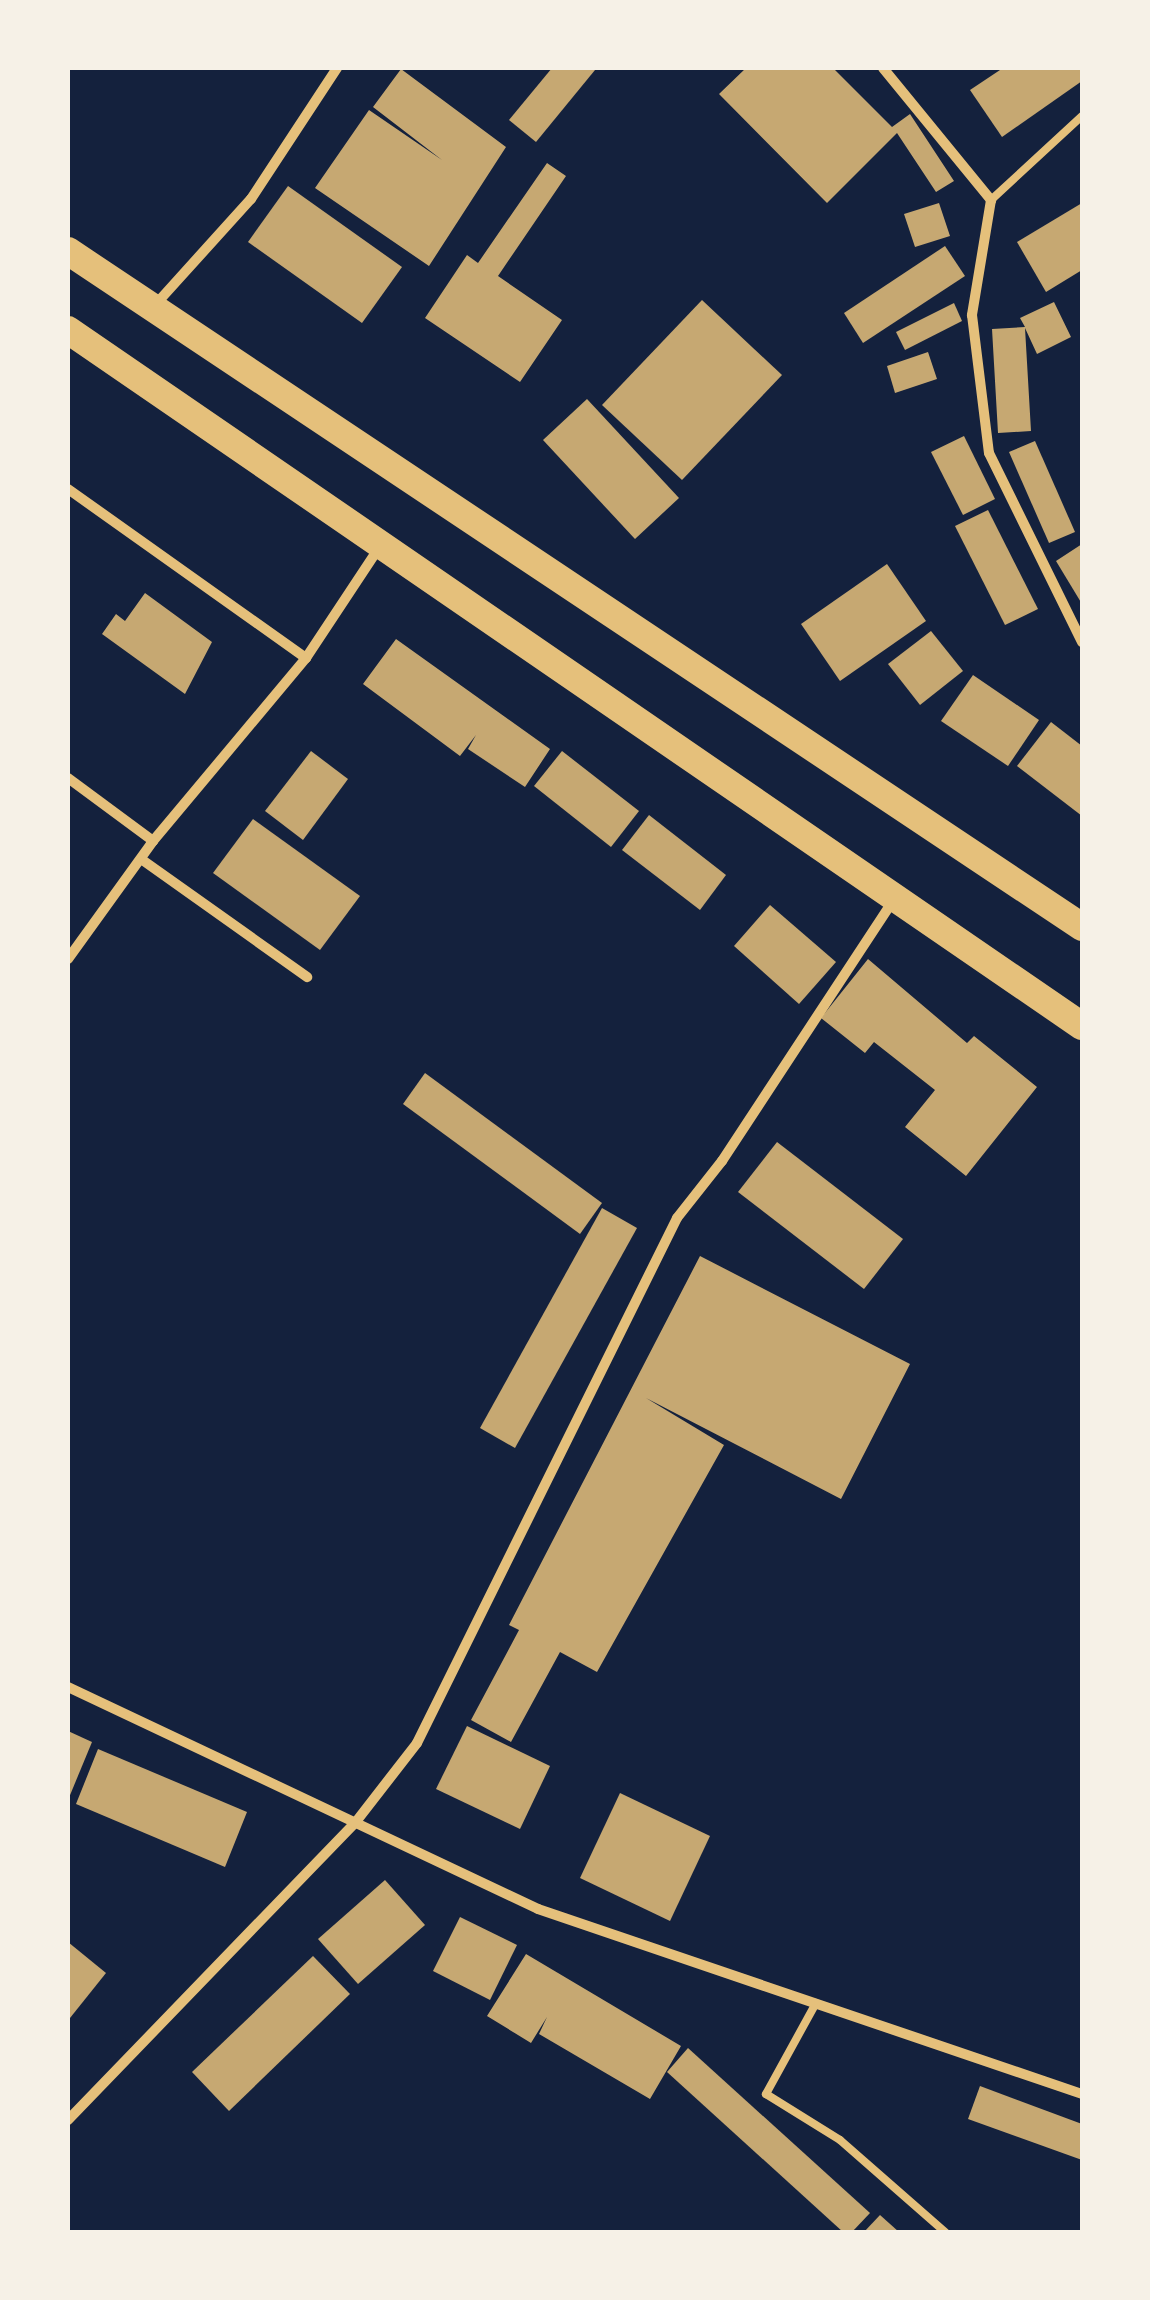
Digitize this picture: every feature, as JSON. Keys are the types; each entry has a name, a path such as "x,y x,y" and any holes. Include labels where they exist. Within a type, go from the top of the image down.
{"highway":[{"path":"68,251 1082,927"},
{"path":"68,330 1082,1026"}],"street":[{"path":"152,309 251,199 337,68"},
{"path":"882,68 990,200 972,315 990,453 1082,642"},
{"path":"68,489 306,658"},
{"path":"68,959 153,841 306,658 381,545"},
{"path":"68,778 153,841"},
{"path":"141,859 307,977"},
{"path":"68,2120 355,1823 417,1743 678,1218 722,1161 895,898"},
{"path":"68,1687 538,1909 1082,2094"}],"lane":[{"path":"990,200 1082,116"},
{"path":"816,2003 766,2094 840,2140 945,2232"}],"building":[{"path":"552,68 595,70 536,142 509,120"},
{"path":"746,68 833,68 892,127 910,114 954,181 936,192 897,133 827,203 719,94"},
{"path":"1003,68 1082,68 1082,81 1002,137 970,90"},
{"path":"401,69 506,147 429,266 315,188 369,110 442,160 373,107"},
{"path":"547,163 566,176 498,276 562,320 520,382 425,318 467,255 478,263"},
{"path":"288,186 402,267 362,323 248,242"},
{"path":"939,203 950,236 915,247 904,214"},
{"path":"1082,203 1082,270 1046,292 1017,242"},
{"path":"945,246 965,276 863,343 844,313"},
{"path":"702,300 782,375 682,480 602,405"},
{"path":"1054,302 1071,337 1037,354 1025,328 1031,431 998,433 992,329 1025,327 1020,318"},
{"path":"954,303 962,321 905,350 896,332"},
{"path":"928,352 937,379 895,393 887,366"},
{"path":"587,399 679,498 635,539 543,440"},
{"path":"964,436 995,499 963,515 931,452"},
{"path":"1035,441 1075,532 1049,543 1009,452"},
{"path":"988,510 1038,609 1005,625 955,526"},
{"path":"1082,544 1082,604 1056,561"},
{"path":"887,564 926,621 840,681 801,624"},
{"path":"145,593 212,642 185,694 102,634 116,614 125,621"},
{"path":"931,631 963,671 920,705 888,664"},
{"path":"396,639 550,749 525,787 468,749 476,735 460,756 363,684"},
{"path":"973,675 1039,720 1008,766 941,721"},
{"path":"1051,722 1082,746 1082,816 1017,766"},
{"path":"311,751 348,779 303,840 265,811"},
{"path":"562,751 639,811 611,847 534,786"},
{"path":"649,815 726,875 700,910 622,850"},
{"path":"253,819 360,896 320,950 213,873"},
{"path":"770,905 836,962 799,1004 734,946"},
{"path":"868,959 967,1043 974,1036 1037,1087 966,1176 905,1127 935,1090 874,1042 865,1053 821,1018"},
{"path":"425,1073 602,1203 580,1234 403,1104"},
{"path":"777,1142 903,1239 864,1289 738,1192"},
{"path":"602,1208 637,1228 515,1448 480,1428"},
{"path":"700,1256 910,1364 841,1499 646,1398 724,1445 597,1672 560,1652 511,1742 471,1720 519,1630 509,1625"},
{"path":"467,1726 550,1766 520,1829 436,1789"},
{"path":"68,1731 92,1742 68,1800"},
{"path":"98,1749 247,1812 225,1867 76,1804"},
{"path":"620,1793 710,1836 670,1921 580,1878"},
{"path":"385,1880 425,1925 358,1984 318,1939"},
{"path":"460,1917 517,1945 490,2000 433,1971"},
{"path":"68,1942 106,1973 70,2018 68,2016"},
{"path":"526,1954 681,2046 650,2099 539,2034 547,2017 531,2043 487,2016"},
{"path":"313,1956 350,1994 229,2111 192,2072"},
{"path":"688,2048 870,2213 852,2232 843,2232 667,2072"},
{"path":"980,2086 1082,2124 1082,2160 968,2119"},
{"path":"880,2215 899,2232 864,2232"}]}
